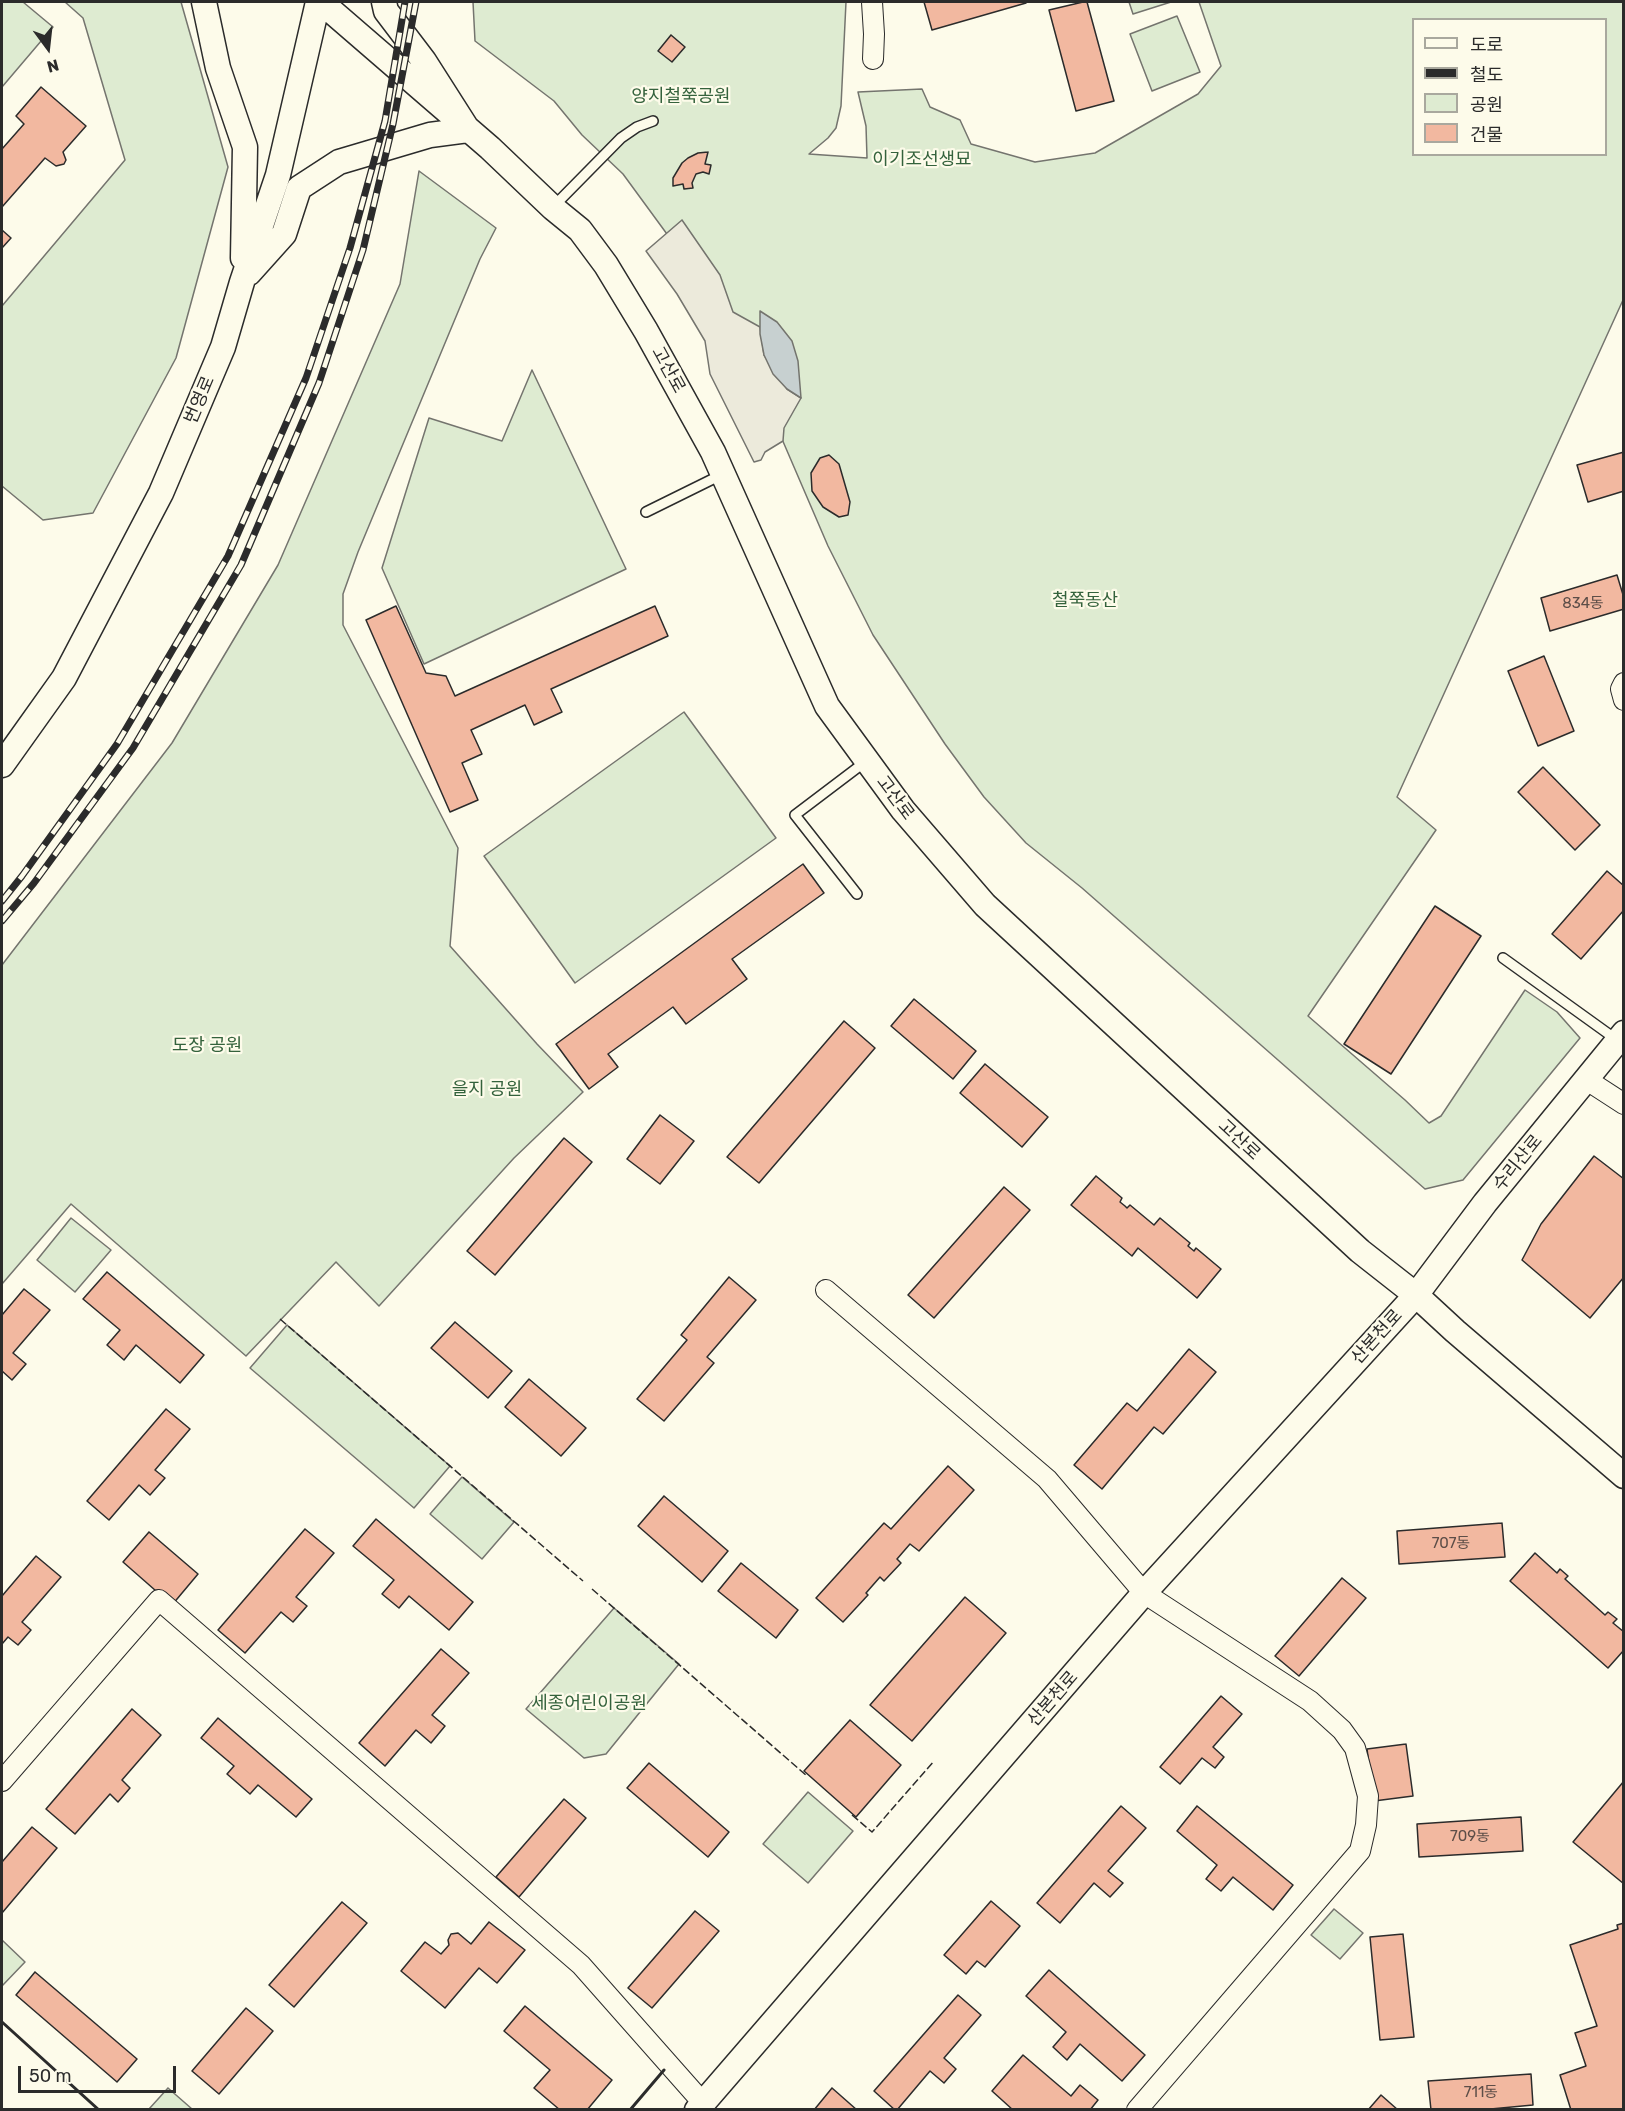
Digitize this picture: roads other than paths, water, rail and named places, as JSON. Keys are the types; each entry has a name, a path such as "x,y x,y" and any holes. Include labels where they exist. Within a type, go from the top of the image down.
{"street":[{"path":"204,2 218,68 245,147 242,282"},
{"name":"번영로","path":"2,765 63,678 161,493 223,347 278,175 320,2"},
{"name":"고산로","path":"320,2 490,148 553,208 580,230 606,265 646,331 723,474 827,706 903,810 985,905 1360,1251 1416,1295 1623,1476"},
{"path":"242,282 284,234 299,188 339,162 430,135 468,130 424,61 386,11 384,2"},
{"path":"872,2 873,59"},
{"path":"1623,682 1621,689 1623,700"},
{"name":"수리산로","path":"1416,1295 1485,1203 1620,1037"},
{"path":"1587,1080 1623,1104"},
{"path":"826,1290 1047,1479 1144,1593 1310,1701 1342,1731 1355,1748 1368,1796 1366,1825 1360,1851 1137,2109"},
{"name":"산본천로","path":"700,2106 1144,1593 1416,1295"},
{"path":"2,1781 159,1600 580,1965 700,2106"}],"lane":[{"path":"553,208 621,138 637,127 653,121"},
{"path":"646,512 723,474"},
{"path":"857,894 795,815 867,760"},
{"path":"1503,957 1620,1037"}],"railway":[{"path":"2,901 117,744 228,556 306,378 350,248 385,121 405,2"},
{"path":"2,921 34,883 133,748 241,565 319,383 363,250 393,124 416,2"}],"park label":[{"name":"양지철쭉공원","path":"681,97"},
{"name":"이기조선생묘","path":"922,160"},
{"name":"철쭉동산","path":"1085,601"},
{"name":"도장 공원","path":"207,1046"},
{"name":"을지 공원","path":"487,1090"},
{"name":"세종어린이공원","path":"589,1704"}]}
